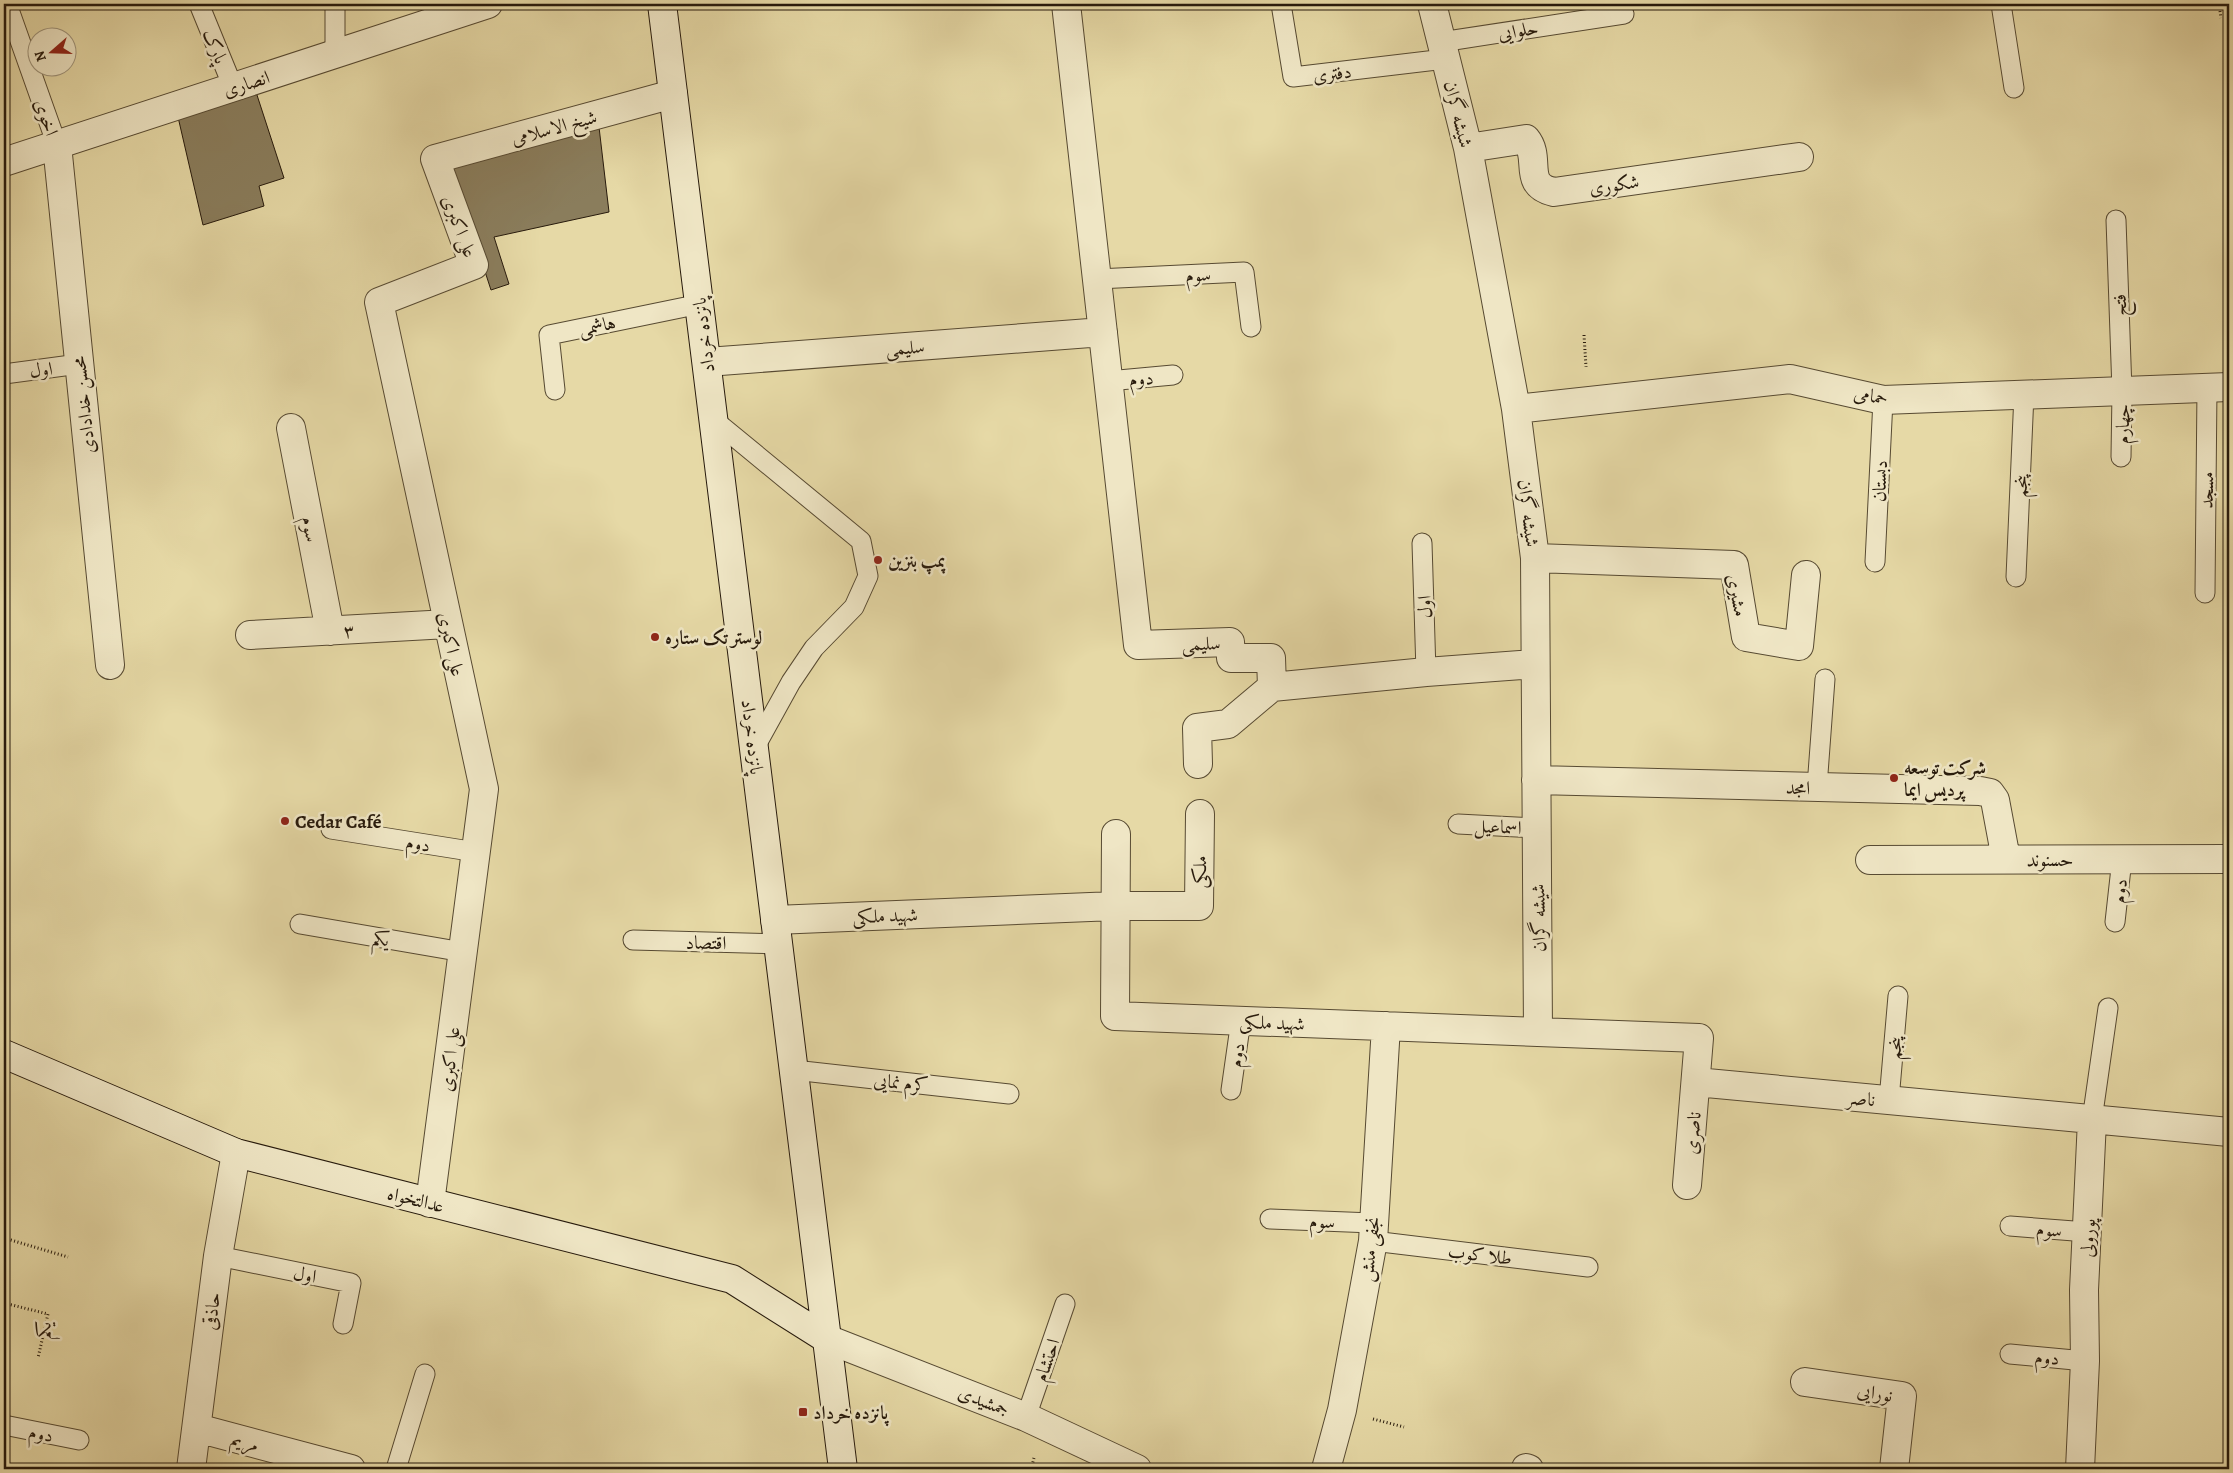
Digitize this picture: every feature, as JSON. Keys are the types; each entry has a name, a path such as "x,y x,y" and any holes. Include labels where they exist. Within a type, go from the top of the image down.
{"street":[{"name":"انصاری","path":"4,162 335,54 442,11 488,4"},
{"name":"پانزده خرداد","path":"662,4 843,1469"},
{"name":"سلیمی","path":"1066,4 1138,645 1230,642 1231,658 1271,658 1272,687"},
{"name":"شیشه گران","path":"1432,4 1468,148 1516,409 1535,558 1538,1032"},
{"name":"شیخ الاسلامی","path":"435,159 673,94"},
{"name":"شکوری","path":"1468,148 1526,139 1531,144 1535,182 1544,190 1554,192 1799,157"},
{"name":"محسن خدادادی","path":"57,145 110,665"},
{"name":"علی اکبری","path":"430,1203 484,789 379,302 474,265 435,159"},
{"name":"سلیمی","path":"706,362 1103,332"},
{"name":"حمامی","path":"1516,409 1790,379 1883,400 2218,387"},
{"name":"سوم","path":"291,428 330,631"},
{"name":"مشیری","path":"1535,558 1734,565 1746,637 1799,646 1806,575"},
{"name":"۳","path":"250,635 448,624"},
{"path":"1198,764 1197,728 1228,724 1272,687 1426,672 1535,664"},
{"name":"امجد","path":"1536,780 1990,793 1995,800 2006,860"},
{"name":"ملکی","path":"1115,906 1199,906 1200,814"},
{"name":"شهید ملکی","path":"1116,834 1115,1016 1538,1032"},
{"name":"حسنوند","path":"1870,860 2229,859"},
{"name":"شهید ملکی","path":"777,932 1115,906"},
{"name":"نجفی منش","path":"1326,1469 1342,1410 1373,1232 1386,1026"},
{"path":"1538,1032 1699,1038 1696,1082"},
{"name":"عدالتخواه","path":"4,1056 236,1153 732,1279 827,1339"},
{"name":"ناصر","path":"1696,1082 2229,1132"},
{"name":"ناصری","path":"1688,1185 1696,1082"},
{"name":"پورولی","path":"2080,1469 2085,1361 2084,1290 2092,1120"},
{"name":"حاذقی","path":"192,1469 218,1256 236,1153"},
{"name":"جمشیدی","path":"827,1339 1026,1417 1136,1469"},
{"name":"نورایی","path":"1805,1382 1902,1396 1894,1469"},
{"name":"مریم","path":"197,1428 351,1469"}],"lane":[{"name":"اخوی","path":"7,4 57,145"},
{"name":"پارک","path":"199,4 233,87"},
{"path":"335,4 335,54"},
{"name":"دفتری","path":"1281,4 1293,77 1443,50"},
{"path":"2001,4 2014,88"},
{"name":"حلوایی","path":"1443,50 1624,14"},
{"name":"فتح","path":"2116,220 2122,391"},
{"name":"سوم","path":"1096,279 1244,272 1251,327"},
{"name":"هاشمی","path":"555,390 549,335 700,304"},
{"name":"اول","path":"4,374 79,364"},
{"name":"دوم","path":"1108,381 1173,375"},
{"name":"مسجد","path":"2205,593 2218,387"},
{"name":"چهارم","path":"2121,457 2122,391"},
{"name":"پنجم","path":"2016,577 2024,394"},
{"name":"دبستان","path":"1875,562 1883,400"},
{"path":"714,420 861,541 868,576 854,608 814,648 791,682 754,749"},
{"name":"اول","path":"1422,543 1426,672"},
{"path":"1817,787 1825,679"},
{"name":"اسماعیل","path":"1458,824 1537,828"},
{"name":"دوم","path":"331,829 476,852"},
{"name":"دوم","path":"2116,922 2122,860"},
{"name":"یکم","path":"300,924 463,952"},
{"name":"اقتصاد","path":"633,940 777,932"},
{"name":"پنجم","path":"1890,1100 1898,996"},
{"name":"پورولی","path":"2092,1120 2108,1008"},
{"name":"دوم","path":"1232,1090 1241,1020"},
{"name":"کرم نمایی","path":"794,1070 1009,1094"},
{"name":"سوم","path":"1270,1219 1373,1232"},
{"name":"سوم","path":"2010,1226 2087,1232"},
{"name":"طلا کوب","path":"1373,1232 1588,1267"},
{"name":"اول","path":"218,1256 351,1283 343,1324"},
{"name":"احتشام","path":"1026,1417 1065,1304"},
{"name":"دوم","path":"2010,1354 2085,1361"},
{"path":"396,1469 425,1374"},
{"name":"دوم","path":"4,1425 79,1440"}],"path":[{"path":"2219,4 2221,18"},
{"path":"4,788 8,774"},
{"path":"4,1238 68,1257"},
{"name":"یکم","path":"4,1303 48,1314 38,1358"}],"building":[{"path":"256,92 284,178 259,186 264,206 203,225 178,117"},
{"path":"599,127 609,212 494,237 509,284 491,290 450,164"}],"place":[{"name":"پمپ بنزین","path":"878,560"},
{"name":"لوستر تک ستاره","path":"655,637"},
{"name":"شرکت توسعه پردیس ایما","path":"1894,778"},
{"name":"Cedar Café","path":"285,821"},
{"name":"پانزده خرداد","path":"803,1412"}]}
